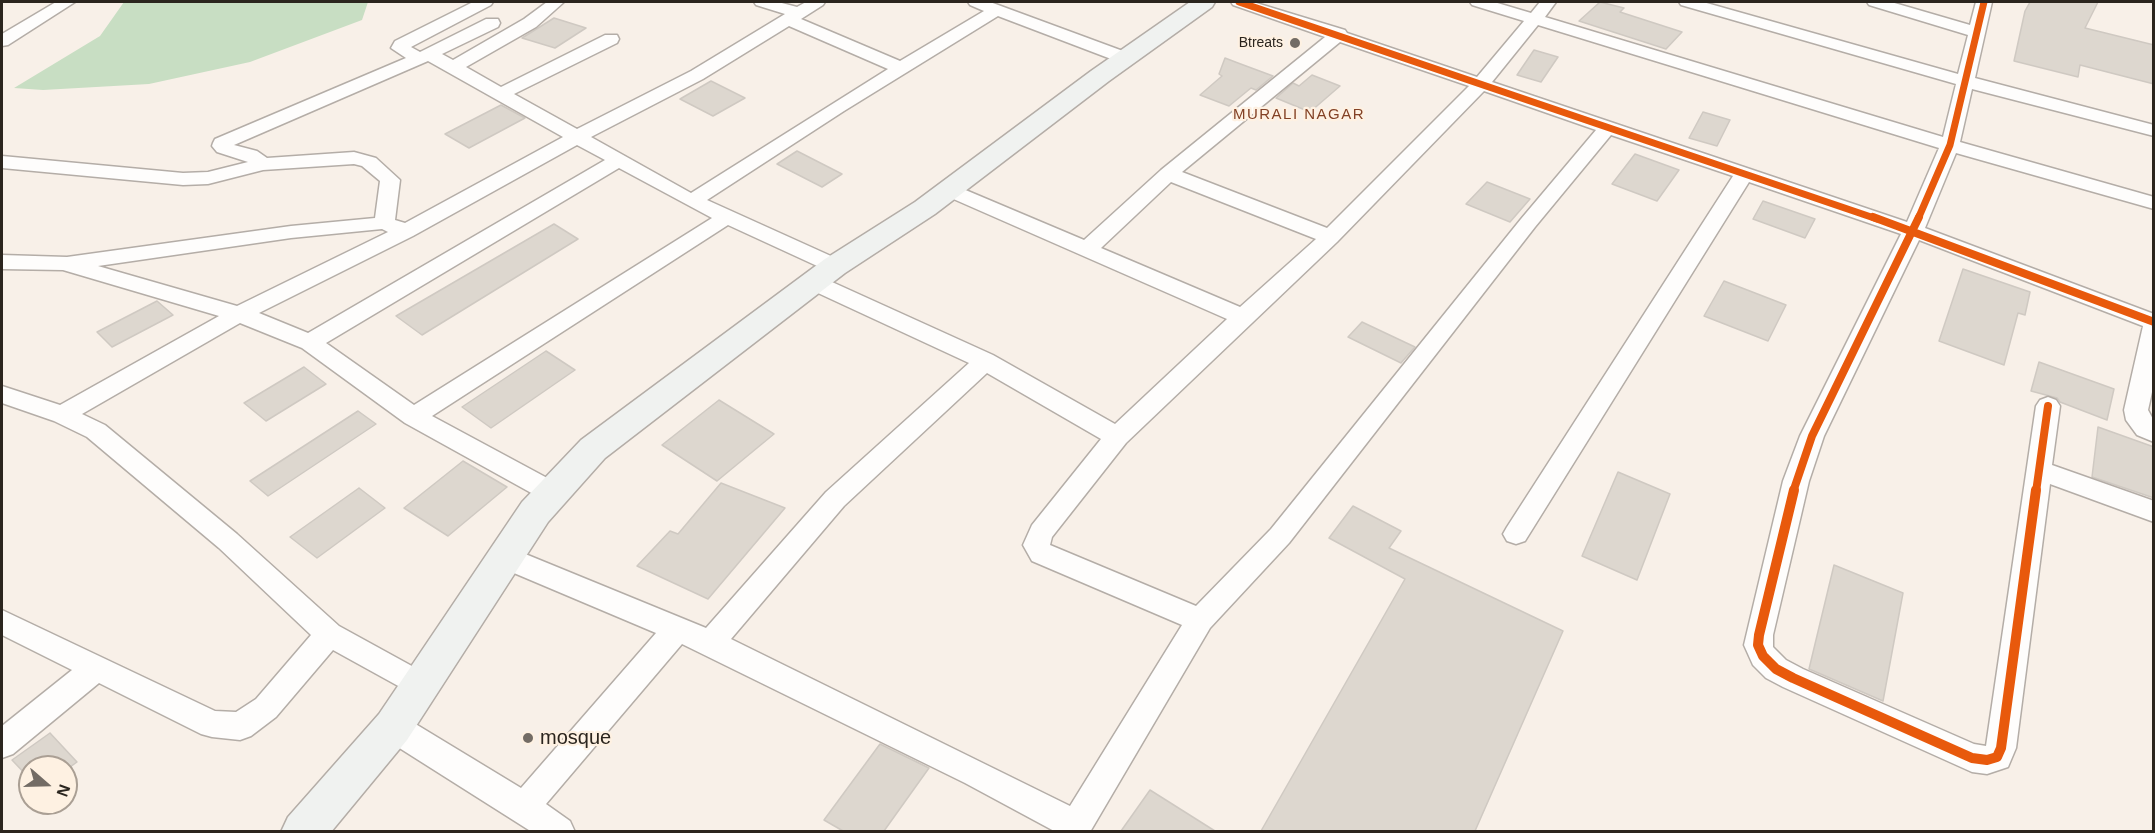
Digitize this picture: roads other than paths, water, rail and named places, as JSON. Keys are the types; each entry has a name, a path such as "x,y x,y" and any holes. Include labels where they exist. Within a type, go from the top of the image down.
{"main road":[{"path":"303,831 393,727 535,512 593,449 824,274 949,190 1125,58 1204,2"}],"street":[{"path":"2,40 67,2"},
{"path":"484,2 401,45 400,48 454,68 618,161 985,361 1117,437"},
{"path":"454,68 530,23 556,2"},
{"path":"762,2 901,68"},
{"path":"62,415 239,314 406,231 577,137 697,75 817,2"},
{"path":"976,2 1125,58"},
{"path":"1239,2 1339,34 1913,231 2154,322"},
{"path":"1478,2 1950,145 2154,203"},
{"path":"1200,620 1041,553 1036,545 1041,532 1117,437 1330,237 1482,83 1548,2"},
{"path":"1687,2 1964,81 2154,131"},
{"path":"1875,2 1975,32"},
{"path":"1984,2 1975,32 1972,56 1950,145 1913,231 1812,436 1796,481 1759,635 1758,645 1763,656 1776,669 1793,678 1972,758 1987,760 1997,757 2001,748 2048,406"},
{"path":"692,201 997,10"},
{"path":"263,164 250,155 224,148 221,146 222,143 424,56 492,23"},
{"path":"1086,250 1168,174 1339,34"},
{"path":"500,94 611,39"},
{"path":"504,557 711,643 976,772 1074,828 1200,620 1280,536 1527,223 1608,127"},
{"path":"2,162 183,179 208,178 263,164 354,158 369,162 390,180 384,223"},
{"path":"310,342 618,161"},
{"path":"1516,534 1745,173"},
{"path":"1168,174 1330,237"},
{"path":"949,190 1243,317"},
{"path":"414,417 725,218"},
{"path":"2,262 64,263 188,248 291,232 384,223 406,231"},
{"path":"64,263 239,314 310,342 414,417 553,493"},
{"path":"2154,327 2136,410 2138,420 2154,433"},
{"path":"711,643 835,499 985,361"},
{"path":"2,394 62,415 96,431 228,541 328,634 420,685"},
{"path":"2040,470 2154,513"},
{"path":"2,622 212,724 240,726 266,708 328,634"},
{"path":"524,807 678,628"},
{"path":"2,744 96,668"},
{"path":"393,727 559,831"}],"place":[{"name":"Btreats","path":"1295,43"},
{"name":"mosque","path":"528,738"}],"district":[{"name":"MURALI NAGAR","path":"1299,115"}]}
